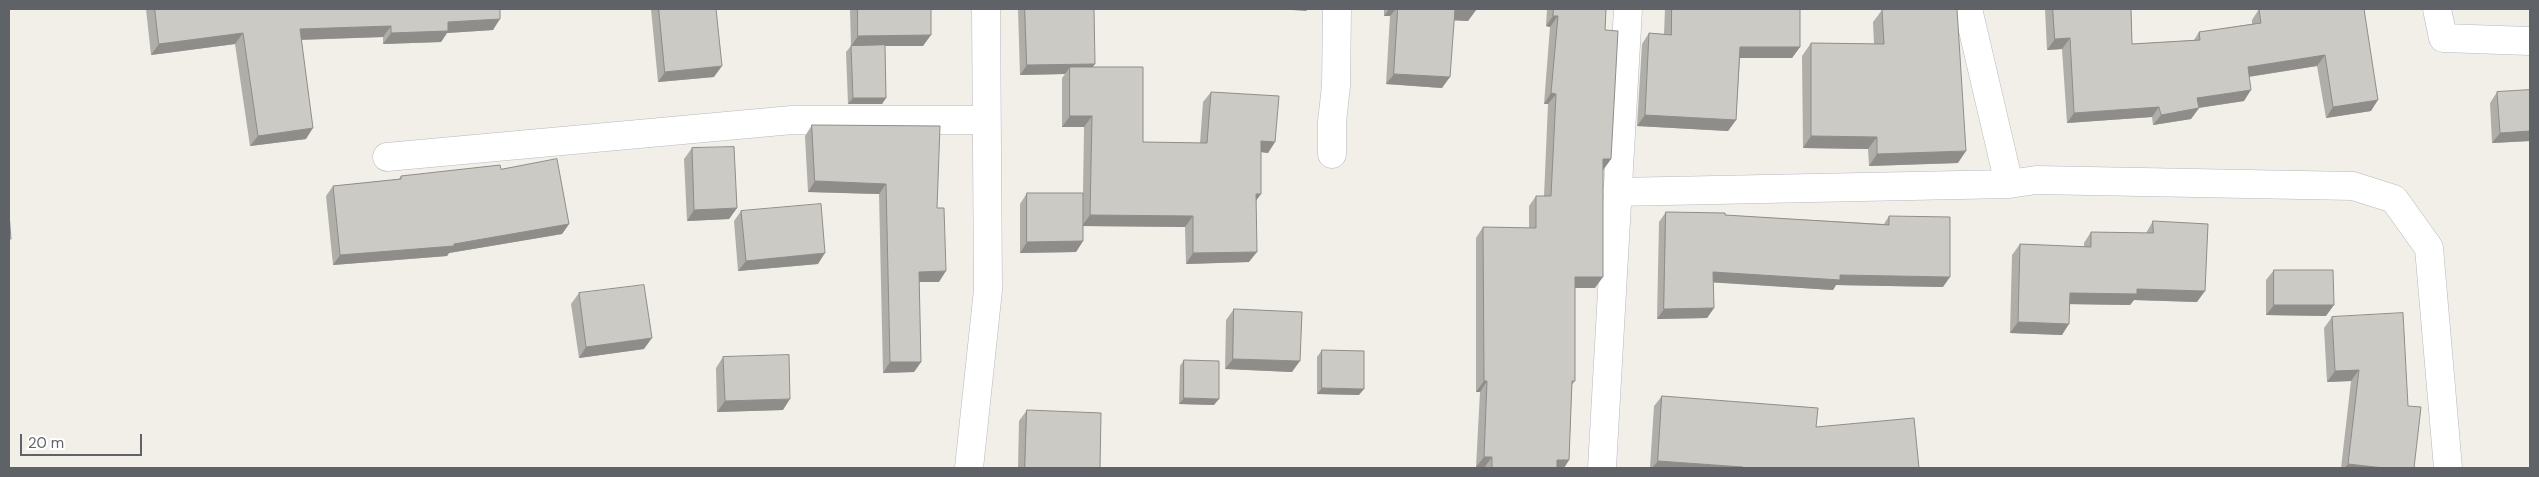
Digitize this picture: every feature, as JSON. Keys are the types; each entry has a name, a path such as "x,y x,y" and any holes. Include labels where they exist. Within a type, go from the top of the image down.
{"street":[{"path":"969,468 988,290 985,120 986,9"},
{"path":"1332,154 1332,122 1336,86 1337,9"},
{"path":"1602,468 1617,192 1624,116 1628,9"},
{"path":"1968,9 2009,184"},
{"path":"2437,9 2443,38 2530,41"},
{"path":"387,157 792,120 985,120"},
{"path":"1617,192 2009,184 2036,180 2353,186 2394,199 2429,248 2448,468"}],"building":[{"path":"155,9 500,9 500,19 448,22 448,31 391,33 391,26 300,29 313,128 258,136 243,33 159,44"},
{"path":"659,9 716,9 722,66 665,72"},
{"path":"858,9 931,9 931,35 858,36"},
{"path":"1025,9 1094,9 1095,64 1027,65"},
{"path":"1398,9 1455,9 1450,77 1394,74"},
{"path":"1554,9 1606,9 1605,30 1618,31 1611,159 1603,159 1603,277 1575,277 1575,381 1572,381 1569,460 1557,460 1557,468 1492,468 1492,457 1484,457 1487,381 1484,381 1483,227 1536,228 1536,196 1551,196 1556,94 1551,93 1558,16 1553,16"},
{"path":"1672,9 1800,9 1800,47 1740,47 1736,120 1645,115 1649,33 1671,35"},
{"path":"1957,9 1966,151 1877,154 1877,137 1811,136 1811,43 1884,44 1882,10"},
{"path":"2053,9 2131,9 2132,44 2200,40 2199,32 2261,23 2259,9 2364,9 2378,100 2333,107 2325,55 2248,67 2251,90 2197,98 2199,108 2161,115 2159,107 2074,113 2070,38 2055,39"},
{"path":"885,45 886,98 853,98 851,46"},
{"path":"1070,67 1143,67 1143,142 1207,143 1211,92 1279,96 1275,142 1261,141 1261,194 1256,194 1257,252 1193,253 1193,216 1090,215 1092,116 1070,116"},
{"path":"2530,90 2530,131 2500,133 2497,92"},
{"path":"812,125 940,126 937,208 944,208 946,271 919,272 921,362 890,362 886,184 815,181"},
{"path":"734,147 737,208 694,210 692,148"},
{"path":"557,159 569,224 454,244 454,246 340,255 333,186 401,179 401,176 500,165 501,169"},
{"path":"1027,193 1083,193 1083,241 1027,242"},
{"path":"821,204 825,253 746,261 741,211"},
{"path":"1666,212 1725,213 1725,215 1889,225 1889,216 1950,217 1950,277 1840,275 1840,280 1713,272 1714,308 1664,309"},
{"path":"9,213 11,239 9,239"},
{"path":"2153,221 2208,224 2205,291 2137,289 2137,294 2070,293 2069,324 2018,322 2020,244 2091,247 2091,232 2153,233"},
{"path":"2274,270 2333,270 2334,305 2274,305"},
{"path":"644,285 652,338 586,347 579,293"},
{"path":"1234,309 1302,312 1300,361 1233,359"},
{"path":"2403,313 2408,406 2421,407 2414,468 2384,468 2348,464 2359,370 2335,371 2332,317"},
{"path":"1322,350 1364,351 1364,389 1322,388"},
{"path":"789,355 790,399 725,401 723,357"},
{"path":"1184,360 1219,361 1219,399 1184,398"},
{"path":"1662,396 1818,408 1816,427 1914,418 1919,468 1743,468 1658,461"},
{"path":"1027,410 1101,413 1100,468 1025,468"}]}
